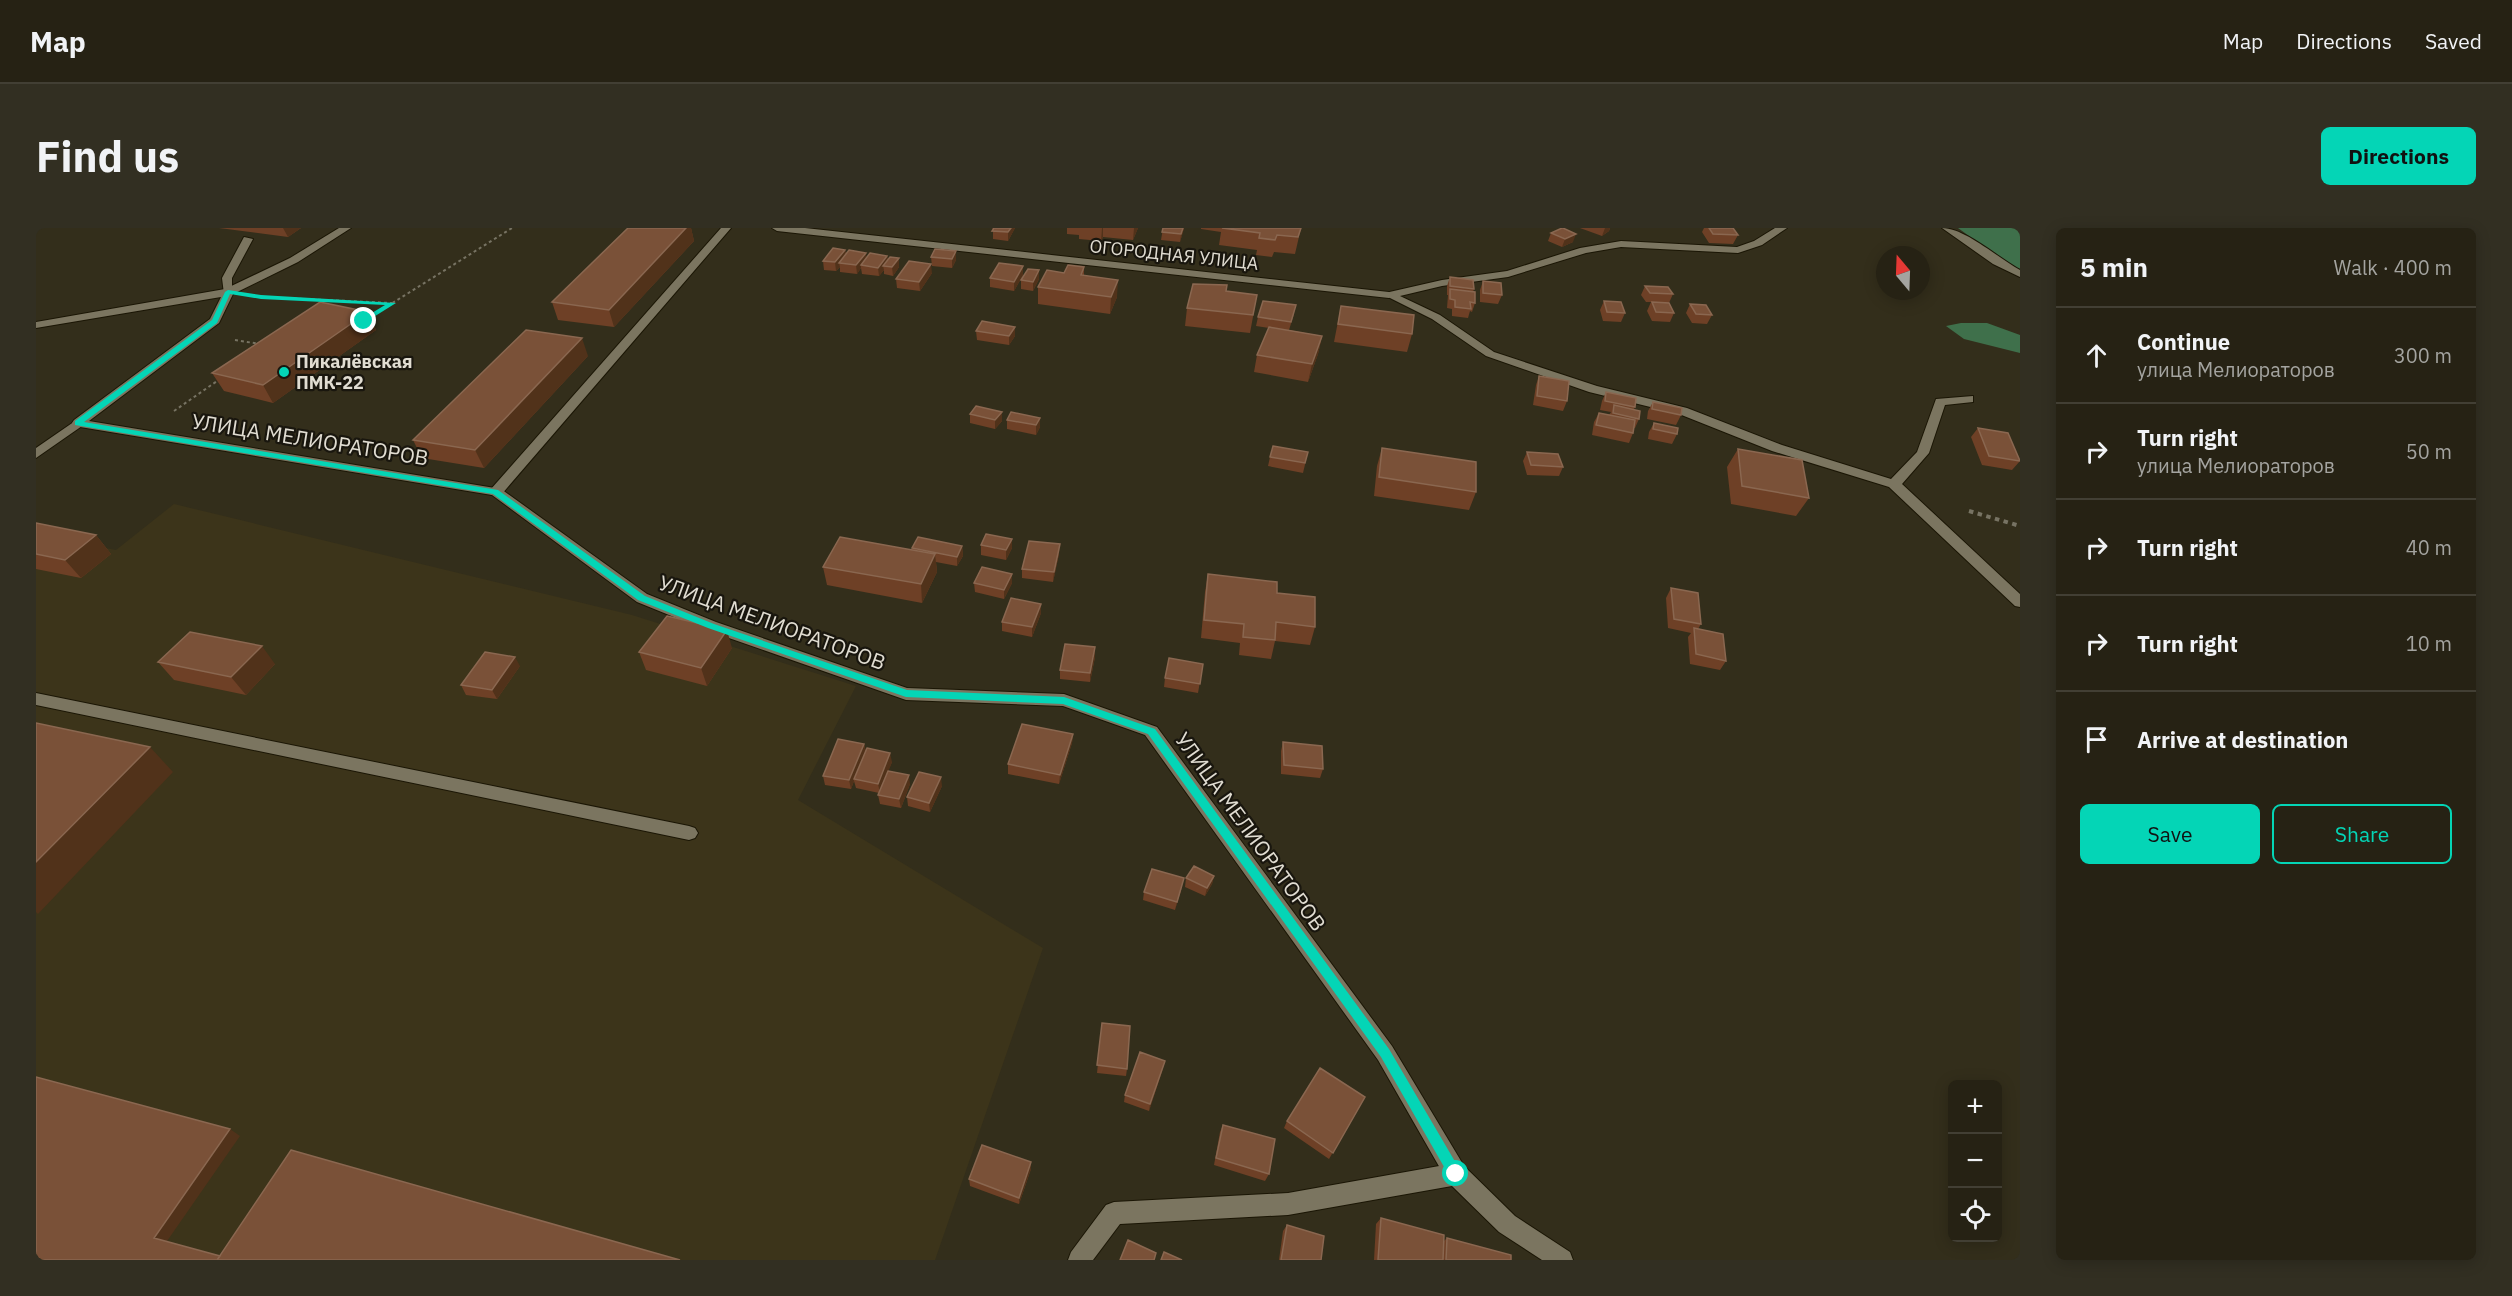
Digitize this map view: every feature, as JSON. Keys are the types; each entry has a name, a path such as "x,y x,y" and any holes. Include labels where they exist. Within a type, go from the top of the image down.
{"street":[{"path":"36,325 228,292 294,260 346,228"},
{"path":"496,492 726,228"},
{"name":"ОГОРОДНАЯ УЛИЦА","path":"777,228 1389,295"},
{"path":"1389,295 1442,283 1508,274 1584,250 1621,244 1738,250 1758,243 1782,228"},
{"path":"1947,228 1997,262 2020,274"},
{"path":"36,454 215,321 228,292 226,278 248,239"},
{"path":"1389,295 1436,317 1490,354 1593,389 1683,411 1777,448 1894,484 2020,602"},
{"path":"1894,484 1923,453 1940,402 1969,399"},
{"name":"УЛИЦА МЕЛИОРАТОРОВ","path":"78,423 496,492 642,598 711,626 906,694 1064,700 1151,731 1385,1053 1456,1174 1507,1224 1562,1260"},
{"path":"36,699 689,833"},
{"path":"1080,1260 1114,1213 1288,1204 1456,1174"}],"path":[{"path":"364,321 512,228"},
{"path":"228,292 261,297 393,303"},
{"path":"198,334 268,346"},
{"path":"141,434 229,373"}],"shaded area":[{"path":"174,504 632,615 856,686 798,800 1043,948 935,1260 36,1260 36,535 116,550"}],"green space":[{"path":"1958,228 2020,228 2020,273"},
{"path":"1961,323 1987,323 2020,335 2020,353 1964,339 1946,326"}],"building":[{"path":"628,228 686,228 609,310 552,302"},
{"path":"994,228 1011,228 1008,232 992,231"},
{"path":"1163,228 1183,228 1181,234 1162,232"},
{"path":"1222,228 1301,228 1298,237 1277,235 1275,240 1259,238 1260,233"},
{"path":"1562,228 1576,234 1565,239 1551,233"},
{"path":"1709,228 1733,228 1738,235 1713,234"},
{"path":"833,248 845,250 835,262 823,261"},
{"path":"935,249 956,251 952,259 931,257"},
{"path":"849,250 866,253 856,265 839,263"},
{"path":"870,253 887,256 878,268 861,265"},
{"path":"890,257 899,258 892,267 883,266"},
{"path":"909,261 931,264 919,282 896,279"},
{"path":"999,263 1023,266 1014,282 990,278"},
{"path":"1068,265 1084,267 1081,275 1118,280 1111,297 1038,287 1047,270 1064,273"},
{"path":"1028,269 1039,270 1033,282 1021,280"},
{"path":"1450,277 1473,280 1474,289 1450,286"},
{"path":"1483,281 1501,283 1502,295 1483,293"},
{"path":"1193,284 1227,285 1226,291 1257,295 1253,315 1187,308"},
{"path":"1645,286 1668,287 1673,294 1650,293"},
{"path":"1450,289 1475,292 1475,303 1470,302 1471,309 1455,307 1455,300 1450,299"},
{"path":"1263,301 1296,305 1291,322 1258,317"},
{"path":"1604,301 1621,302 1625,313 1607,312"},
{"path":"320,302 368,312 263,385 212,373"},
{"path":"1652,302 1669,303 1674,313 1656,312"},
{"path":"1690,304 1706,305 1712,315 1696,314"},
{"path":"1341,306 1414,315 1412,334 1338,324"},
{"path":"982,321 1015,327 1009,336 976,331"},
{"path":"1269,327 1322,336 1312,364 1257,355"},
{"path":"526,330 582,338 475,450 413,440"},
{"path":"1539,376 1569,381 1567,401 1537,396"},
{"path":"1606,392 1636,398 1635,407 1605,401"},
{"path":"1653,402 1682,408 1681,415 1652,409"},
{"path":"1614,405 1640,411 1639,419 1613,413"},
{"path":"976,406 1002,412 995,420 970,414"},
{"path":"1011,412 1040,418 1036,425 1007,420"},
{"path":"1599,413 1635,420 1633,433 1596,425"},
{"path":"1654,423 1678,428 1677,434 1653,429"},
{"path":"1978,428 2008,433 2020,461 1989,456"},
{"path":"1273,446 1308,452 1305,463 1270,457"},
{"path":"1382,448 1476,462 1476,492 1379,477"},
{"path":"1738,449 1802,460 1809,498 1742,486"},
{"path":"1527,452 1558,454 1563,467 1531,465"},
{"path":"36,523 96,535 65,560 36,554"},
{"path":"986,534 1012,539 1006,550 981,545"},
{"path":"840,537 935,554 921,584 823,567"},
{"path":"918,537 962,546 957,557 912,548"},
{"path":"1029,541 1060,544 1054,572 1022,569"},
{"path":"982,567 1012,574 1004,590 974,583"},
{"path":"1208,574 1277,582 1277,593 1315,597 1315,627 1276,622 1275,640 1243,637 1244,624 1204,620"},
{"path":"1671,588 1698,593 1701,624 1674,619"},
{"path":"1011,598 1041,604 1032,627 1002,622"},
{"path":"667,616 727,630 701,668 639,652"},
{"path":"1694,628 1723,634 1726,661 1696,654"},
{"path":"190,632 262,646 231,677 158,662"},
{"path":"1065,644 1095,647 1090,673 1060,670"},
{"path":"485,652 515,657 492,690 461,685"},
{"path":"1169,658 1203,664 1200,684 1165,678"},
{"path":"36,723 150,747 36,862"},
{"path":"1022,724 1073,734 1060,775 1008,764"},
{"path":"838,739 864,744 849,780 823,776"},
{"path":"1283,742 1322,746 1323,769 1284,765"},
{"path":"867,748 890,753 878,784 854,779"},
{"path":"888,771 909,775 899,799 878,795"},
{"path":"919,772 941,777 929,803 907,797"},
{"path":"1194,866 1214,876 1207,888 1186,878"},
{"path":"1152,869 1184,878 1177,902 1144,892"},
{"path":"1102,1023 1130,1026 1127,1069 1097,1065"},
{"path":"1140,1052 1165,1061 1150,1104 1125,1095"},
{"path":"1320,1068 1365,1097 1333,1153 1287,1121"},
{"path":"36,1077 230,1129 154,1238 220,1256 217,1260 36,1260"},
{"path":"1223,1125 1275,1139 1269,1174 1216,1158"},
{"path":"982,1145 1031,1162 1019,1198 969,1179"},
{"path":"291,1150 680,1260 217,1260"},
{"path":"1381,1218 1444,1235 1443,1260 1378,1260"},
{"path":"1287,1225 1324,1236 1321,1260 1281,1260"},
{"path":"1447,1238 1511,1255 1511,1260 1446,1260"},
{"path":"1128,1240 1156,1253 1154,1260 1120,1260"},
{"path":"1164,1252 1182,1260 1161,1260"}],"place":[{"name":"Пикалёвская ПМК-22","path":"284,372"}],"route":[{"path":"364,321 393,303 261,297 228,292 215,321 78,423 496,492 642,598 711,626 906,694 1064,700 1151,731 1385,1053 1456,1174"}]}
